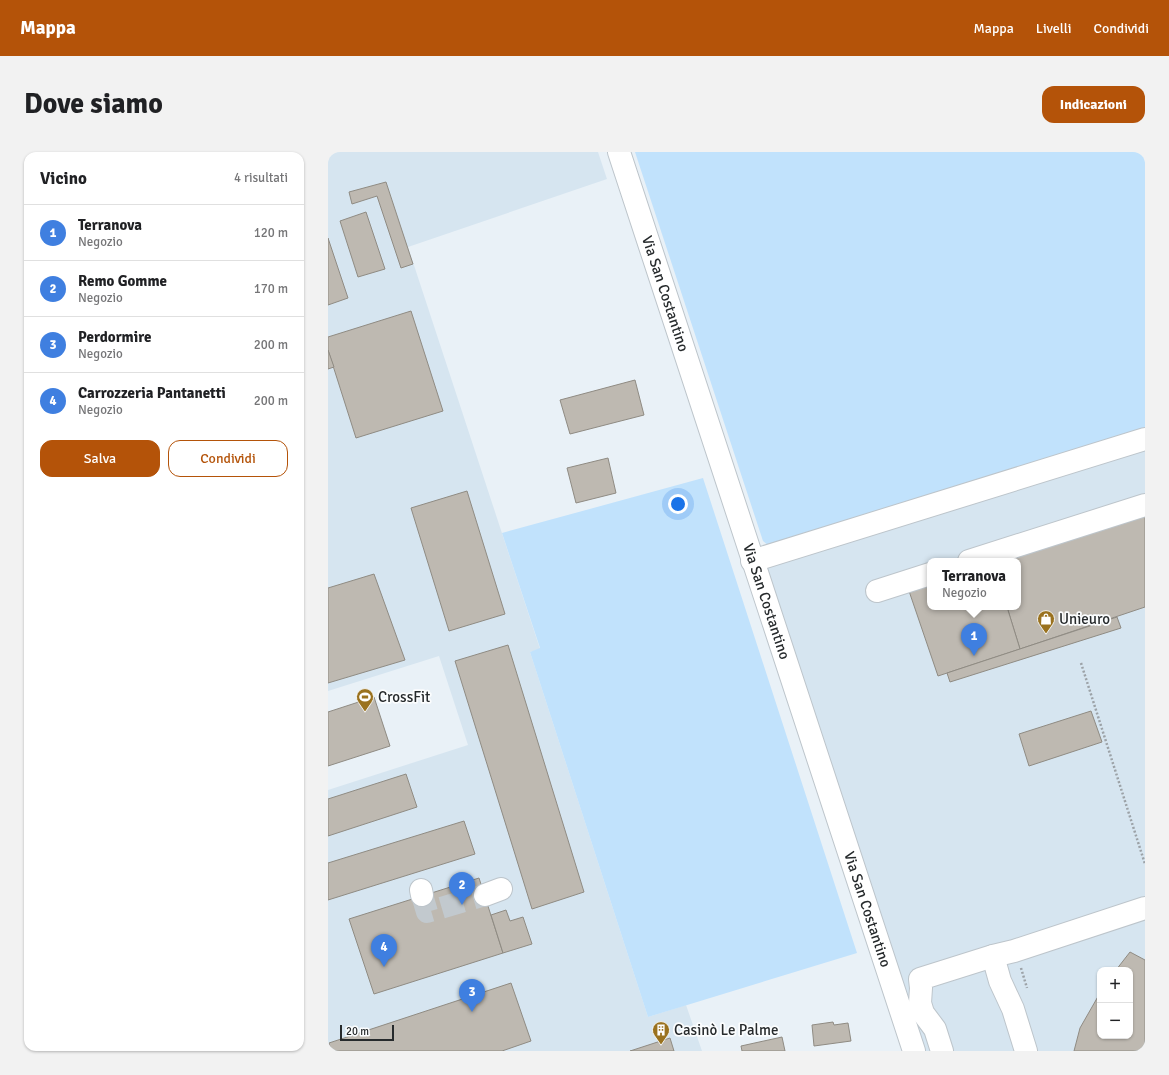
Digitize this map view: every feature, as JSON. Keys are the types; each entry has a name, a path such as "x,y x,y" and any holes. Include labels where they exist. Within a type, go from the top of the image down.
{"street":[{"name":"Via San Costantino","path":"619,152 914,1051"},
{"path":"752,561 1145,439"},
{"path":"978,558 1145,504"},
{"path":"877,590 927,575"},
{"path":"942,1051 935,1029 923,1013 920,1004 920,979 992,956 1014,951 1145,908"},
{"path":"992,956 1000,981 1013,1009 1026,1051"}],"path":[{"path":"1081,663 1145,864"},
{"path":"1028,964 1020,967 1029,995"}],"shaded area":[{"path":"328,152 598,152 607,179 408,247 540,649 530,652 648,1017 686,1005 702,1051 328,1051 328,790 468,745 439,656 328,691"},
{"path":"635,152 1145,152 1145,429 769,546 763,541"},
{"path":"1145,429 1145,1051 914,1051 749,552"},
{"path":"703,478 857,953 648,1017 530,652 540,648 502,533"}],"building":[{"path":"386,182 413,264 401,268 377,196 352,204 349,192"},
{"path":"366,212 385,269 358,277 340,221"},
{"path":"328,238 348,298 328,305"},
{"path":"411,311 443,411 356,438 328,350 328,337"},
{"path":"328,350 334,367 328,369"},
{"path":"635,380 644,415 570,434 560,400"},
{"path":"608,458 616,493 576,503 567,468"},
{"path":"467,491 505,614 449,631 411,508"},
{"path":"1145,514 1145,607 1020,649 1008,610 1021,610 1021,558 1013,558"},
{"path":"374,574 405,660 328,683 328,588"},
{"path":"927,585 927,610 1008,610 1020,649 938,676 909,591"},
{"path":"1117,617 1121,628 950,682 947,673"},
{"path":"508,645 584,892 532,909 455,661"},
{"path":"374,697 390,746 328,766 328,712"},
{"path":"1091,711 1102,742 1029,766 1019,734"},
{"path":"406,774 417,807 328,836 328,799"},
{"path":"464,821 475,854 328,900 328,863"},
{"path":"479,878 503,953 374,994 349,919"},
{"path":"506,910 510,921 523,917 532,944 503,953 491,915"},
{"path":"1130,952 1145,960 1145,1051 1074,1051 1080,1028 1097,998 1097,1039 1133,1039 1133,967 1118,967"},
{"path":"511,983 531,1041 502,1051 331,1051 329,1043"},
{"path":"833,1022 834,1025 848,1023 851,1041 814,1046 812,1025"},
{"path":"782,1037 785,1051 742,1051 741,1046"},
{"name":"Casinò Le Palme","path":"670,1038 674,1051 630,1051"}],"tunnel":[{"path":"422,895 427,912 485,895"}],"place":[{"name":"Unieuro","path":"1046,634"},
{"name":"Terranova","path":"974,656"},
{"name":"CrossFit","path":"365,712"},
{"name":"Remo Gomme","path":"462,905"},
{"name":"Carrozzeria Pantanetti","path":"384,967"},
{"name":"Perdormire","path":"472,1012"},
{"name":"Casinò Le Palme","path":"661,1045"}]}
